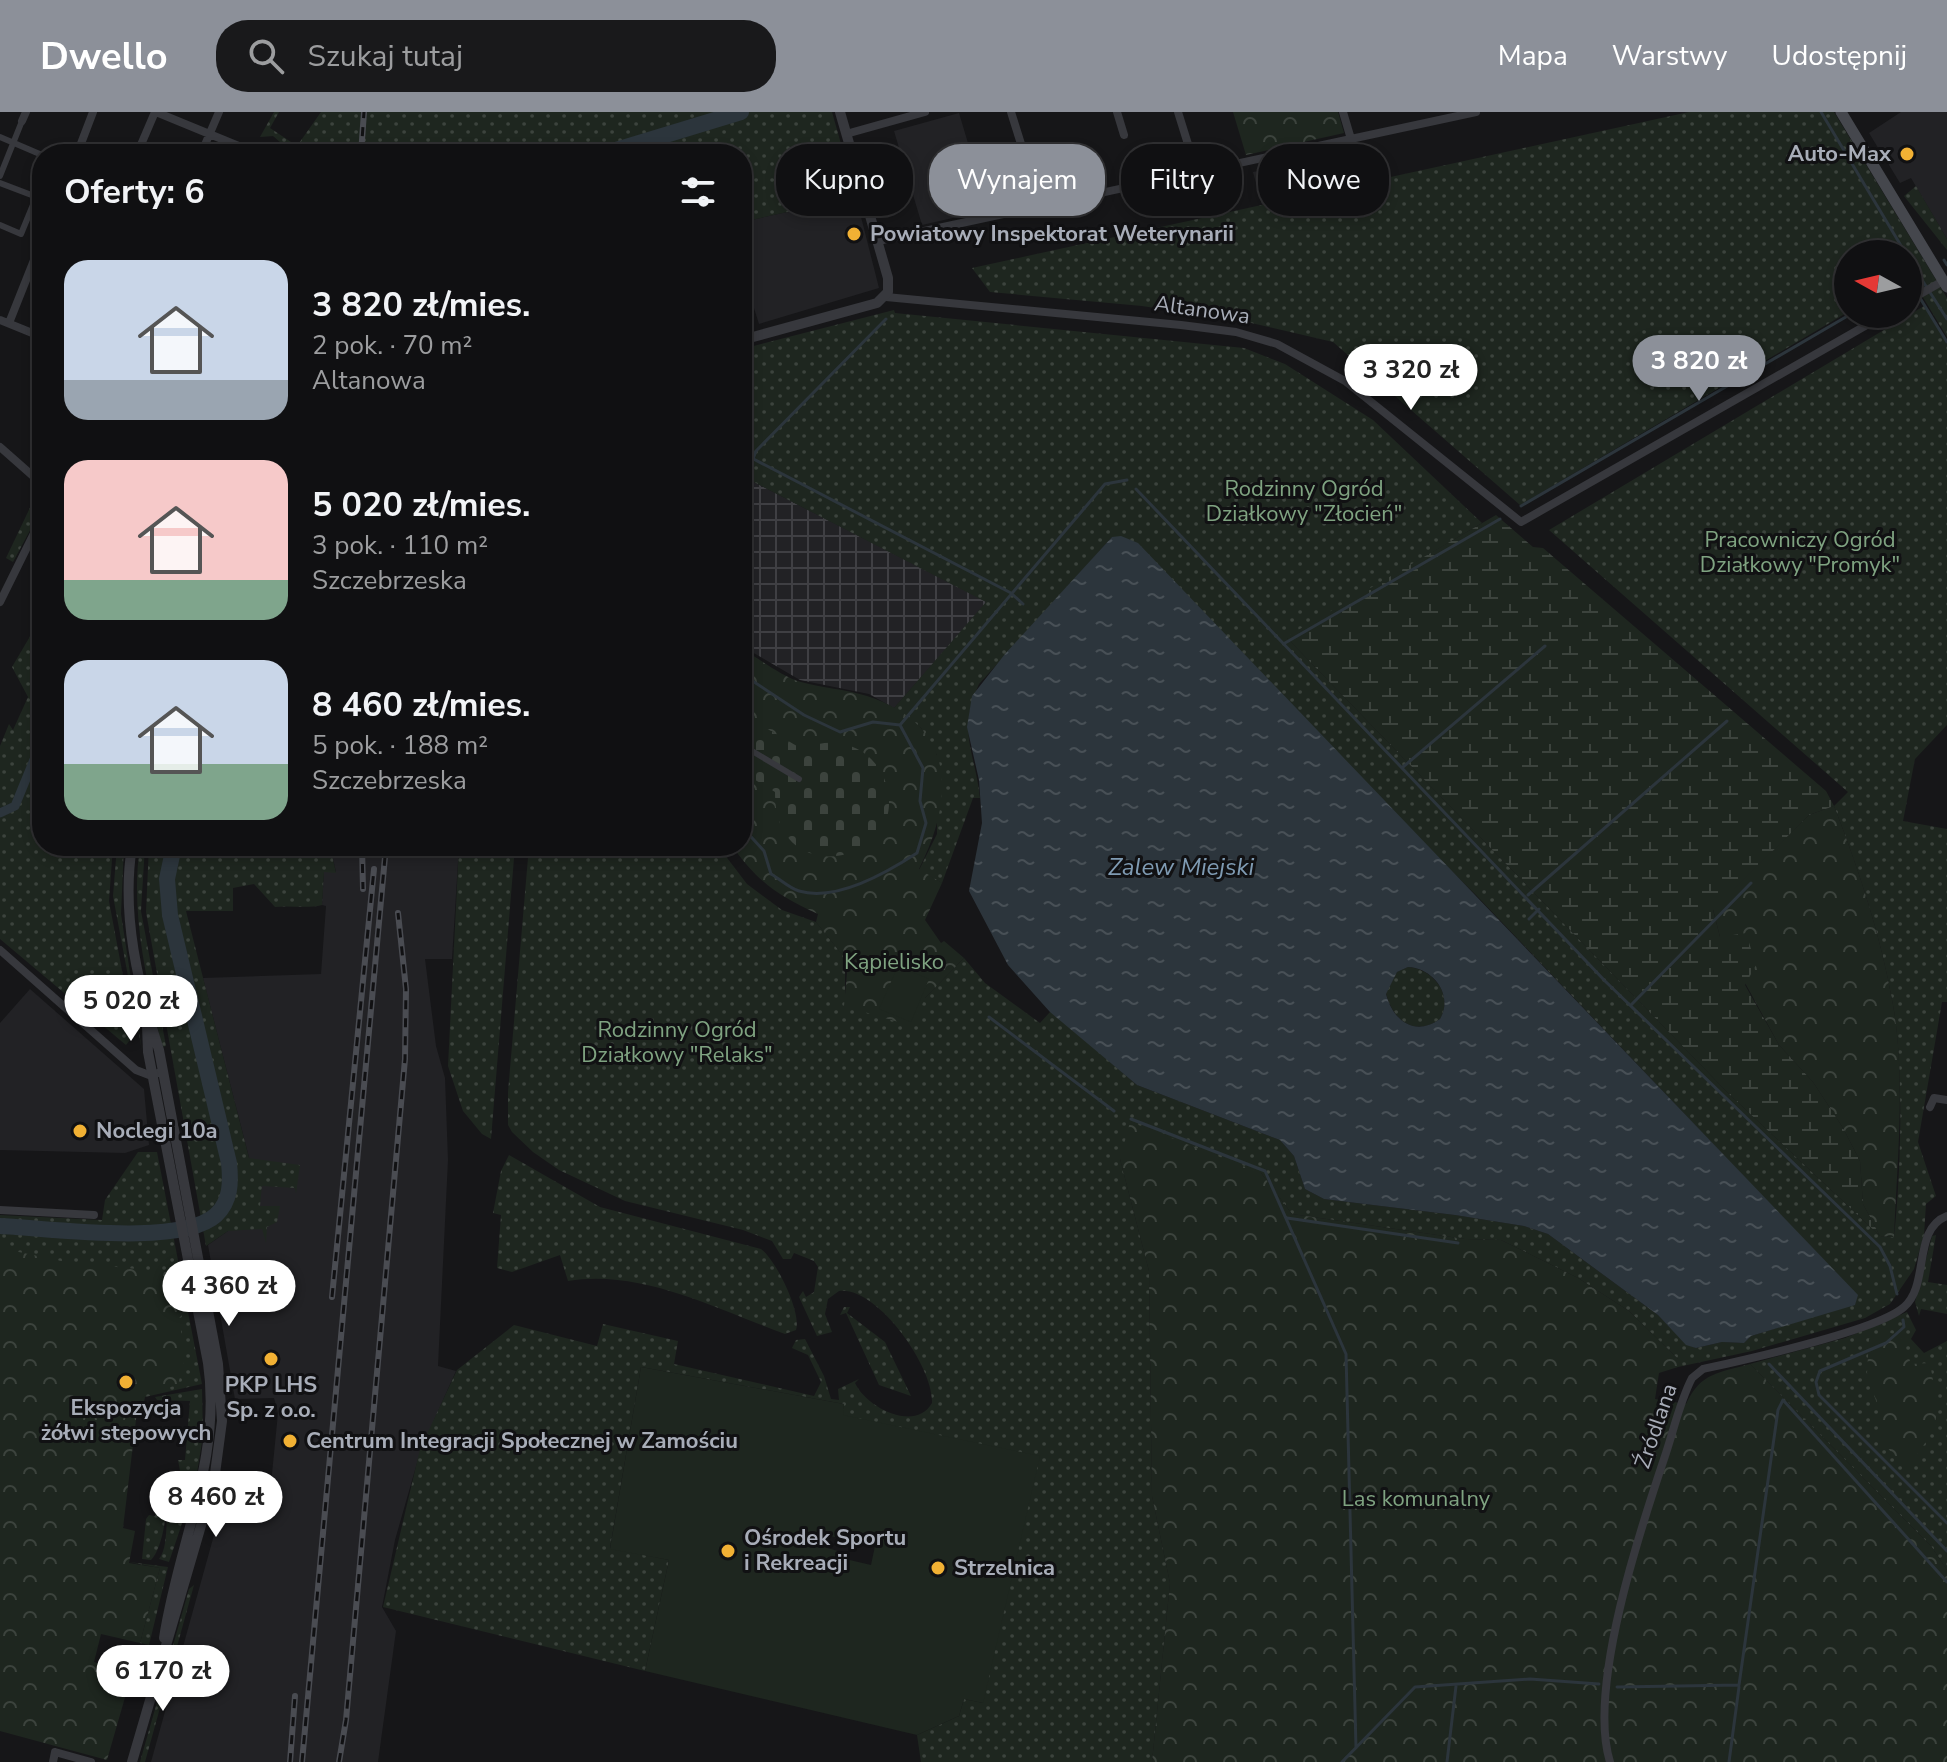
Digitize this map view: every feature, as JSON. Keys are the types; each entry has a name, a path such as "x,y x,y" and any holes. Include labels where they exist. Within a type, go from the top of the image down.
{"main road":[{"path":"1841,112 1942,284"}],"street":[{"path":"81,144 93,112"},
{"path":"141,144 155,112 235,144"},
{"path":"205,144 219,112"},
{"path":"840,112 889,283 886,297"},
{"path":"846,134 925,112"},
{"path":"1011,112 1021,144"},
{"path":"1117,112 1124,135"},
{"path":"1178,112 1188,144"},
{"path":"1343,112 1351,139"},
{"path":"1242,163 1439,116 1476,112"},
{"path":"0,176 24,117"},
{"path":"0,137 32,151"},
{"path":"0,183 32,195"},
{"path":"878,241 1121,189"},
{"path":"0,225 21,234 32,212"},
{"path":"0,332 32,262"},
{"path":"1922,294 1942,284"},
{"name":"Altanowa","path":"752,337 869,306 886,297 1236,332 1277,344 1345,381 1521,522 1861,328"},
{"path":"4,322 32,333"},
{"path":"0,447 32,475"},
{"path":"0,602 32,537"},
{"path":"752,751 799,779"},
{"path":"131,856 128,908 191,1250 209,1372 211,1431 204,1479 168,1613 162,1655 132,1762"},
{"path":"0,950 136,1070 158,1073"},
{"path":"1930,1107 1934,1098 1947,1100"},
{"path":"0,1210 94,1215"},
{"name":"Źródlana","path":"1610,1762 1604,1705 1617,1624 1656,1484 1692,1378 1703,1369 1872,1323 1901,1309 1914,1289 1930,1229 1937,1220 1947,1216"},
{"path":"53,1762 55,1752 91,1762"}],"shaded area":[{"path":"1901,112 1947,112 1947,239 1911,178 1900,183 1889,165 1887,153 1880,151 1869,133"},
{"path":"959,113 968,144 929,144 929,216 962,216 922,225 913,195 913,144 898,144 894,131"},
{"path":"1258,171 1258,190 1253,172"},
{"path":"776,215 861,216 879,288 759,324 752,302 752,220"},
{"path":"752,481 987,602 894,708 869,694 800,680 752,652"},
{"path":"332,856 458,856 452,959 425,959 436,1046 445,1078 448,1160 438,1366 456,1371 421,1449 395,1540 382,1607 396,1631 378,1762 151,1762 224,1499 269,1504 278,1413 274,1398 235,1399 208,1245 228,1231 253,1173 203,978 321,974 326,906 322,905 324,872 336,872"},
{"path":"30,989 144,1089 149,1145 125,1153 0,1150 0,1023"}],"green space":[{"path":"274,112 279,112 270,128 294,144 282,144 273,136 260,137"},
{"path":"321,112 832,112 841,144 776,144 776,215 752,220 752,144 298,144"},
{"path":"1233,112 1338,112 1344,133 1295,144 1258,144 1258,152 1246,155"},
{"path":"1689,112 1834,112 1912,240 1834,240 1834,320 1520,505 1333,342 1247,322 1142,306 990,292 972,268 1211,216 1242,216 1242,209 1258,206 1258,216 1389,216 1389,177"},
{"path":"1916,186 1947,239 1947,250 1904,196"},
{"path":"1922,257 1947,298 1947,337 1922,296"},
{"path":"1924,306 1947,343 1947,725 1915,759 1903,821 1947,829 1947,1002 1942,1002 1918,1142 1936,1196 1926,1204 1924,1235 1914,1269 1890,1304 1865,1318 1752,1351 1678,1367 1678,1359 1629,1311 1578,1278 1501,1240 1465,1239 1292,1214 1261,1173 1120,1159 1149,1271 1152,1496 1170,1583 1152,1762 921,1762 917,1735 959,1716 964,1699 983,1703 842,1415 844,1404 641,1367 610,1548 669,1560 645,1671 383,1607 420,1449 457,1370 514,1325 597,1346 603,1324 678,1341 674,1364 814,1396 821,1382 808,1355 792,1348 796,1340 805,1339 824,1376 831,1399 839,1400 838,1389 859,1379 855,1383 861,1392 891,1413 914,1416 924,1412 932,1403 924,1370 913,1350 886,1315 870,1301 854,1293 839,1291 828,1299 825,1314 832,1332 817,1336 799,1297 803,1291 806,1297 814,1292 818,1267 814,1261 794,1253 791,1259 783,1259 772,1241 743,1230 625,1201 559,1170 512,1132 508,1125 508,1092 528,856 726,856 747,884 782,910 816,922 845,958 845,1006 925,998 964,958 985,983 1040,1023 1050,1012 1054,1014 1137,1085 1280,1140 1294,1156 1305,1189 1324,1199 1455,1215 1524,1226 1548,1234 1658,1315 1686,1344 1696,1348 1722,1342 1744,1343 1751,1336 1855,1304 1857,1295 1476,895 1112,537 979,684 968,729 980,798 973,798 942,883 919,870 937,834 937,755 921,728 894,708 986,602 752,481 752,346 894,310 895,313 1244,348 1285,364 1373,420 1482,523 1287,638 1728,1093 1880,1236 1894,1237 1900,1121 1899,1058 1893,1005 1876,929 1834,806 1848,792 1549,530 1887,328 1922,328"},
{"path":"32,503 32,527 13,562 6,558"},
{"path":"1496,515 1533,547 1543,548 1826,791 1834,806 1809,815 1713,910 1720,937 1746,933 1756,965 1745,985 1779,1045 1813,1082 1843,1128 1860,1161 1863,1204 1880,1236 1728,1093 1286,637"},
{"path":"32,633 32,856 112,856 109,901 134,1035 126,1045 0,939 0,746 9,724 13,730 28,697 12,667"},
{"name":"Kąpielisko","path":"752,655 793,679 867,696 897,709 918,725 932,745 940,767 942,791 939,816 919,869 942,883 925,920 941,943 944,941 964,958 925,998 912,1026 844,1006 848,962 816,922 818,914 770,887 740,856 752,856"},
{"path":"752,720 802,749 831,743 855,748 873,761 885,780 889,801 885,822 873,841 851,853 826,856 803,850 789,839 778,817 775,792 752,778"},
{"path":"1834,806 1876,929 1897,1033 1900,1121 1894,1237 1880,1236 1863,1204 1860,1161 1813,1082 1779,1045 1720,937 1713,909 1809,815"},
{"path":"116,856 124,856 121,914 142,1051 113,896"},
{"path":"139,856 144,856 141,911 166,1046 162,1047 146,972 139,922"},
{"path":"149,856 332,856 336,873 324,872 322,905 275,907 254,884 233,888 233,911 186,911 249,1158 300,1165 296,1194 295,1188 262,1186 260,1206 280,1206 277,1222 267,1227 266,1243 262,1229 228,1231 206,1246 146,912"},
{"path":"458,856 514,856 491,1139 482,1134 463,1111 448,1066"},
{"path":"898,966 929,979 911,1022 879,1009"},
{"path":"1408,967 1433,978 1443,993 1444,1010 1440,1019 1431,1024 1414,1026 1406,1023 1389,1003 1386,993 1397,972"},
{"name":"Las komunalny","path":"1130,1122 1261,1173 1292,1214 1465,1239 1501,1240 1578,1278 1629,1311 1678,1359 1678,1367 1659,1373 1655,1399 1686,1404 1698,1386 1712,1375 1750,1364 1931,1546 1947,1570 1947,1762 1152,1762 1170,1583 1152,1496 1149,1271 1120,1159"},
{"path":"138,1152 157,1152 202,1384 145,1397 144,1402 139,1402 147,1392 178,1384 0,1275 0,1215 102,1220 105,1200"},
{"path":"509,1155 600,1207 761,1249 774,1264 786,1287 795,1312 796,1330 785,1334 706,1303 651,1286 596,1279 568,1281 560,1255 512,1272 497,1268 501,1215 493,1213 501,1171"},
{"path":"1936,1235 1928,1282 1947,1285 1947,1314 1921,1309 1919,1316 1915,1302 1932,1236"},
{"path":"0,1248 66,1262 177,1273 185,1312 179,1318 185,1356 178,1385 147,1393 138,1403 123,1528 135,1531 129,1563 160,1568 140,1643 101,1634 94,1662 132,1673 107,1760 0,1731"},
{"path":"844,1307 850,1307 847,1313 885,1342 911,1396 879,1385 846,1313 840,1315"},
{"path":"1907,1312 1916,1330 1911,1339 1924,1353 1947,1341 1947,1570 1931,1546 1750,1364 1845,1338"},
{"path":"1887,1332 1901,1336 1911,1364 1930,1363 1936,1417 1929,1437 1910,1464 1894,1455 1882,1442 1882,1419 1867,1373 1869,1339"},
{"path":"641,1367 844,1404 843,1415 1040,1456 983,1703 964,1699 959,1716 917,1735 645,1671 669,1560 610,1549","holes":["830,1536 875,1546 871,1565 837,1557 838,1551 827,1548"]},
{"path":"202,1389 203,1436 196,1479 181,1476 178,1460 185,1460 190,1401 157,1400 155,1397"},
{"path":"161,1487 166,1501 162,1535 151,1560 142,1559 146,1519 149,1515 155,1516 161,1493 151,1488"},
{"path":"179,1489 192,1494 169,1562 159,1559 165,1542 169,1502"},
{"path":"129,1562 168,1567 149,1645 140,1643 160,1568"},
{"path":"194,1585 145,1762 140,1762 189,1589"}],"water":[{"name":"Zalew Miejski","path":"1121,536 1138,543 1858,1295 1855,1305 1751,1336 1744,1343 1722,1342 1696,1348 1686,1345 1658,1315 1548,1234 1524,1226 1455,1215 1324,1199 1305,1189 1294,1156 1280,1140 1137,1085 1050,1012 1008,965 969,891 982,823 979,780 967,727 972,696 1005,654 1112,537","holes":["1408,967 1426,972 1439,984 1444,1001 1440,1019 1422,1026 1414,1026 1400,1019 1386,994 1397,972"]}],"waterway":[{"path":"636,144 741,112"},
{"path":"1821,112 1898,240"},
{"path":"1944,260 1947,265"},
{"path":"1922,280 1947,319"},
{"path":"1922,301 1947,342"},
{"path":"753,459 756,451 886,319"},
{"path":"1521,506 1834,324"},
{"path":"752,458 1011,593 1023,604"},
{"path":"900,725 1105,484 1127,480"},
{"path":"1136,489 1605,981 1880,1247 1890,1266 1897,1294"},
{"path":"1285,643 1500,519"},
{"path":"1403,767 1545,646"},
{"path":"752,681 804,715 840,732 873,722 900,725 923,768 920,801 926,823 917,853 876,877 829,893 795,890 771,874 764,851 752,838"},
{"path":"1528,895 1727,721"},
{"path":"0,813 15,806 32,764"},
{"path":"0,1226 145,1233 199,1225 216,1215 225,1204 230,1184 229,1163 170,915 167,879 172,856"},
{"path":"1631,1005 1751,883"},
{"path":"1529,919 1539,909"},
{"path":"989,1017 1114,1111"},
{"path":"1131,1119 1265,1171 1346,1354 1356,1748"},
{"path":"1287,1218 1458,1243"},
{"path":"1903,1320 1904,1327 1886,1343 1820,1371 1816,1382 1819,1395 1947,1523"},
{"path":"1769,1364 1947,1551"},
{"path":"1617,1687 1739,1685 1778,1410 1783,1400 1947,1582"},
{"path":"1342,1762 1415,1687 1530,1679 1599,1684"},
{"path":"1447,1762 1456,1686"},
{"path":"1729,1762 1739,1687"}],"railway":[{"path":"362,144 364,112"},
{"path":"362,856 363,889"},
{"path":"302,1762 385,856"},
{"path":"332,1297 374,869"},
{"path":"339,1762 346,1720 405,1059 406,989 398,913"},
{"path":"290,1762 295,1696"}],"place":[{"name":"Auto-Max","path":"1907,154"},
{"name":"Powiatowy Inspektorat Weterynarii","path":"854,234"},
{"name":"Noclegi 10a","path":"80,1131"},
{"name":"PKP LHS Sp. z o.o.","path":"271,1359"},
{"name":"Ekspozycja żółwi stepowych","path":"126,1382"},
{"name":"Centrum Integracji Społecznej w Zamościu","path":"290,1441"},
{"name":"Ośrodek Sportu i Rekreacji","path":"728,1551"},
{"name":"Strzelnica","path":"938,1568"}],"park label":[{"name":"Rodzinny Ogród Działkowy \"Złocień\"","path":"1304,502"},
{"name":"Pracowniczy Ogród Działkowy \"Promyk\"","path":"1800,552"},
{"name":"Rodzinny Ogród Działkowy \"Relaks\"","path":"677,1042"}]}
